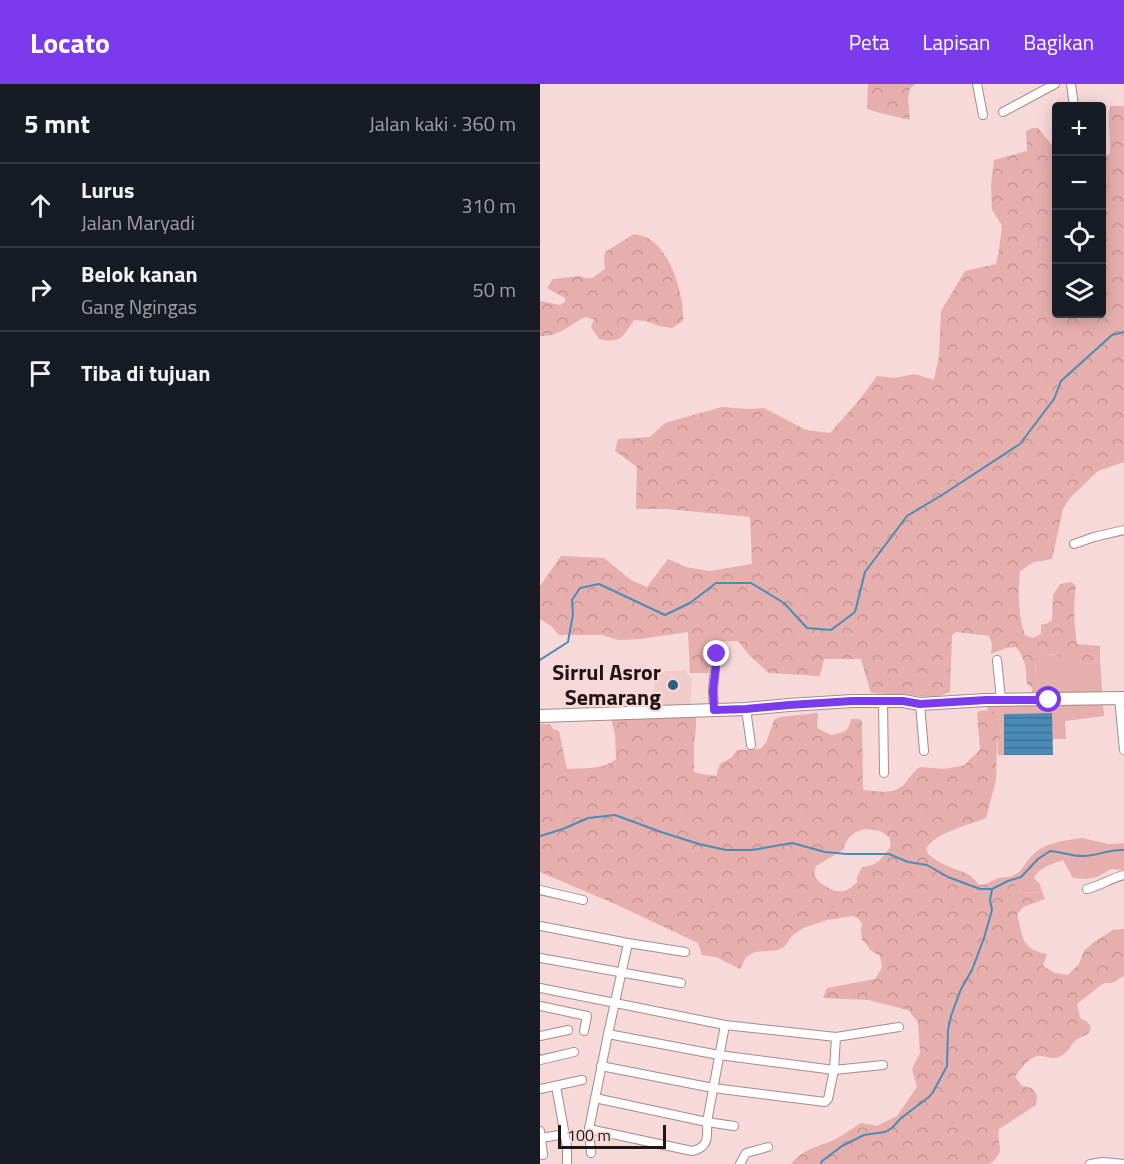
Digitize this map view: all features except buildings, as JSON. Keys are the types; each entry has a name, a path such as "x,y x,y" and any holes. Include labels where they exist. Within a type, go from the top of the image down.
{"street":[{"path":"977,84 983,115"},
{"path":"1003,112 1055,84"},
{"path":"1071,84 1073,102"},
{"path":"1074,544 1124,530"},
{"path":"714,710 713,690 717,645"},
{"path":"997,660 1001,699"},
{"path":"540,716 746,709 852,701 903,701 920,704 1001,699 1121,698 1124,750"},
{"path":"883,701 884,773"},
{"path":"920,704 924,751"},
{"path":"746,709 751,745"},
{"path":"1087,889 1124,875"},
{"path":"540,890 582,900"},
{"path":"540,926 686,952"},
{"path":"591,1153 589,1129 628,943"},
{"path":"540,958 681,983"},
{"path":"540,988 725,1025 836,1037 899,1027"},
{"path":"540,1006 585,1016 584,1031"},
{"path":"589,1129 692,1151 701,1148 707,1139 707,1122 725,1025"},
{"path":"540,1036 568,1030"},
{"path":"608,1034 719,1056 834,1070 883,1065"},
{"path":"601,1066 713,1088 825,1102 828,1099 834,1070 836,1037"},
{"path":"540,1060 574,1053"},
{"path":"540,1089 582,1080"},
{"path":"556,1086 567,1147 567,1164"},
{"path":"595,1098 734,1126"},
{"path":"543,1155 541,1135 565,1134"},
{"path":"741,1164 746,1153 768,1147"},
{"path":"1090,1164 1103,1162 1124,1164"}],"shaded area":[{"name":"Sirrul Asror Semarang","path":"685,670 692,678 690,709 654,710 654,672"}],"green space":[{"path":"868,84 916,84 910,88 908,98 910,120 867,109"},
{"path":"1110,106 1124,106 1124,462 1098,471 1070,498 1063,509 1052,559 1034,562 1020,571 1019,587 1020,611 1025,635 1033,638 1041,634 1041,625 1052,620 1053,595 1060,584 1071,582 1076,586 1074,615 1077,644 1100,646 1100,659 1084,664 1052,654 1041,654 1035,661 1038,684 1032,687 1027,684 1025,664 1016,647 991,654 992,644 989,636 956,632 952,635 950,692 936,697 871,693 861,659 824,659 820,676 769,673 750,656 738,641 714,642 708,673 690,673 688,632 619,640 602,635 559,635 540,619 540,586 561,556 604,558 631,580 647,587 668,559 686,567 709,571 752,564 750,517 667,509 636,509 637,467 615,451 618,439 650,437 665,423 722,407 764,408 806,430 830,433 877,376 895,378 914,374 934,380 939,356 941,311 965,271 996,264 1002,225 992,210 991,185 994,160 1027,151 1026,131 1032,128 1038,128 1052,145 1052,318 1106,318 1106,155 1110,154"},
{"path":"634,234 648,238 664,253 679,287 683,321 672,328 634,320 620,338 612,341 599,339 591,327 594,319 585,317 558,333 540,336 540,301 560,305 565,302 565,298 547,288 553,279 579,276 592,278 605,269 605,252"},
{"path":"1041,654 1086,661 1100,659 1104,716 1065,721 1066,739 1052,739 1052,713 1004,714 1004,755 998,755 998,737 1001,731 997,713 987,710 988,695 1032,692 1032,687 1038,684 1035,660"},
{"path":"991,710 997,713 1001,731 997,743 996,780 986,818 938,837 926,848 928,854 945,865 967,874 979,885 1010,877 1019,893 1042,892 1045,899 1023,907 1017,915 1027,946 1047,954 1043,966 1055,973 1068,975 1079,964 1084,951 1094,942 1113,930 1124,929 1124,976 1101,985 1077,1004 1080,1018 1091,1026 1089,1033 1076,1040 1062,1056 1054,1058 1036,1056 1029,1060 1015,1077 1022,1086 1034,1090 1037,1096 1036,1105 999,1129 1000,1151 990,1164 791,1164 806,1151 836,1139 861,1123 877,1126 897,1116 917,1087 912,1069 920,1053 918,1022 908,1010 868,1000 823,998 827,988 875,979 882,968 880,956 870,950 862,940 862,924 853,916 827,920 803,928 792,936 784,947 778,950 755,952 746,957 740,969 716,957 702,955 698,943 540,872 540,724 550,724 553,729 559,731 567,769 580,769 599,767 616,759 615,735 611,718 671,716 696,718 694,772 716,776 720,764 732,757 737,750 760,749 766,743 774,720 780,717 818,713 817,728 831,735 847,729 851,719 859,719 862,721 863,790 886,792 902,786 920,767 945,769 965,765 980,749 977,714 979,711","holes":["865,829 880,831 889,837 891,846 876,863 862,867 857,882 850,888 835,891 818,880 814,873 816,866 843,850 848,839 854,834"]},
{"path":"1082,838 1109,844 1124,843 1124,870 1111,869 1097,877 1086,879 1073,878 1063,860 1046,866 1036,874 1034,878 1040,884 1042,892 1018,893 1010,877 1020,871 1035,853 1054,843"}],"water":[{"path":"1052,713 1053,755 1004,755 1004,714"}],"waterway":[{"path":"540,660 568,642 573,614 572,600 580,588 599,584 665,615 690,603 716,583 751,583 784,603 807,628 831,630 855,612 865,572 907,516 1020,444 1054,399 1061,381 1112,335 1124,332"},
{"path":"540,836 588,818 615,815 699,844 726,850 752,850 792,843 825,852 889,854 908,862 927,865 948,877 980,889 992,889"},
{"path":"992,889 1021,877 1038,859 1050,851 1081,856 1124,850"},
{"path":"821,1164 842,1146 864,1135 885,1132 892,1128 933,1092 947,1066 948,1030 951,1016 984,938 992,910 990,900 992,889"}],"place":[{"name":"Sirrul Asror Semarang","path":"673,685"}],"route":[{"path":"717,654 713,690 714,710 852,701 903,701 920,704 986,700 1049,700"}]}
